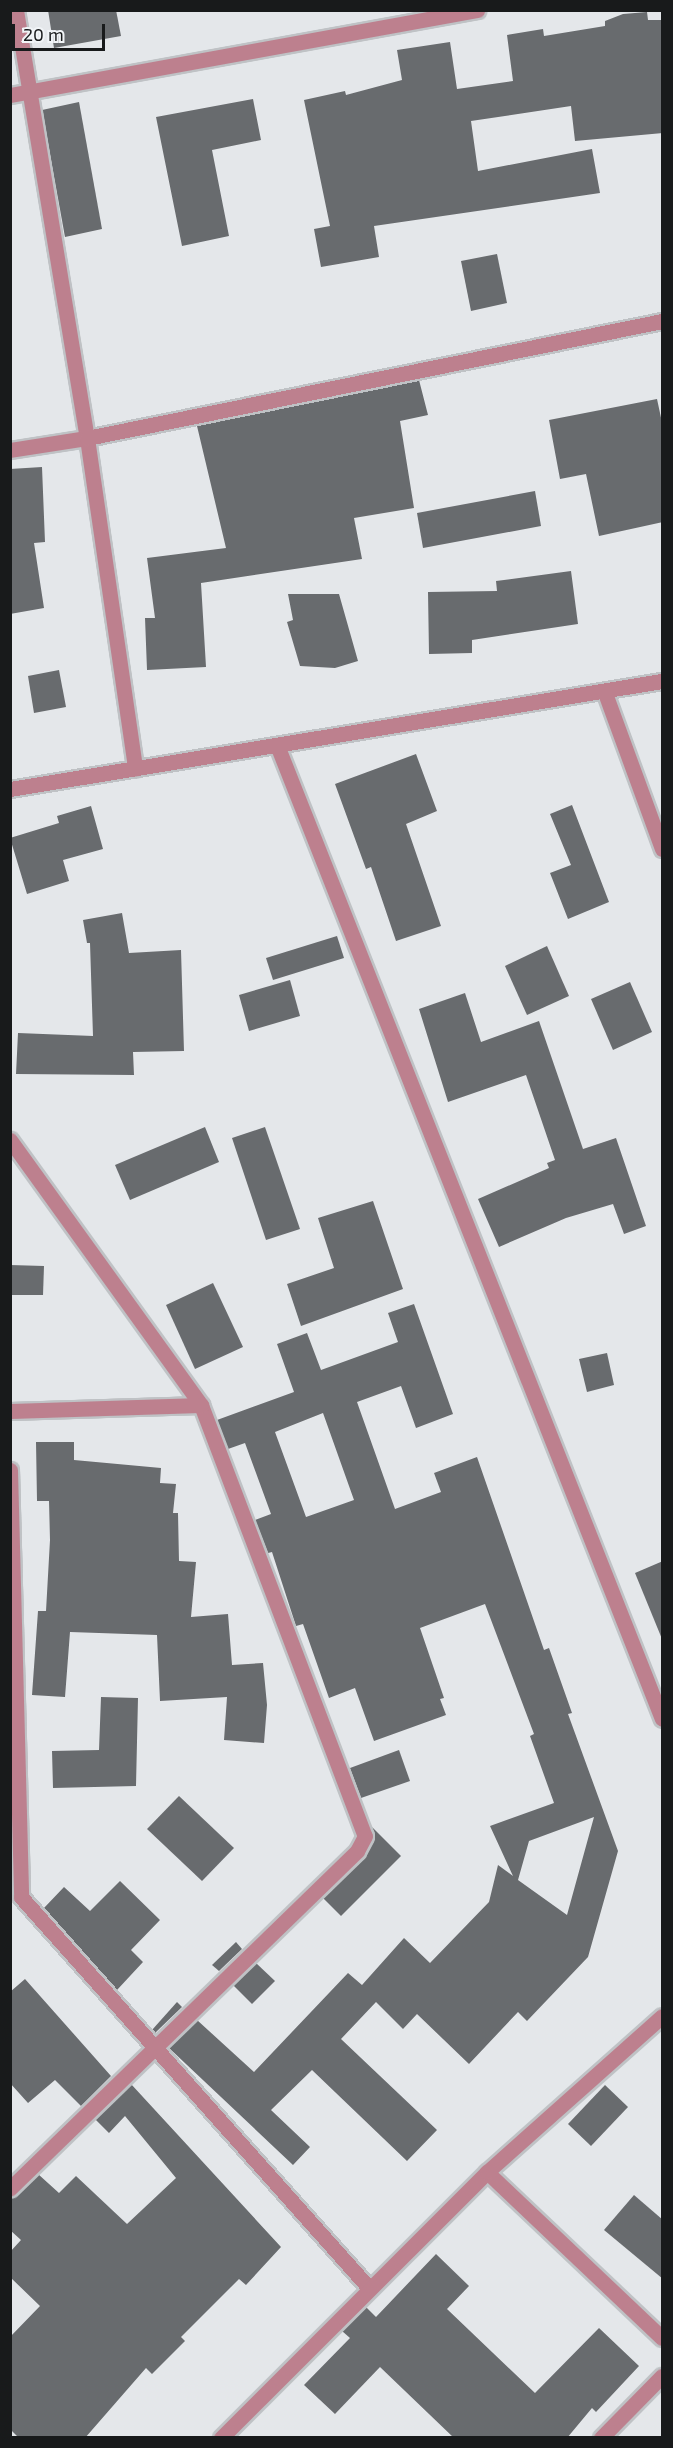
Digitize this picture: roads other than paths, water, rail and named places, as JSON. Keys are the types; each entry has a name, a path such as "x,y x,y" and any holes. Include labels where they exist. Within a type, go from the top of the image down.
{"street":[{"path":"16,10 32,92 87,438 135,769"},
{"path":"10,95 477,10"},
{"path":"10,450 87,438 663,321"},
{"path":"10,789 605,693 663,681"},
{"path":"605,693 663,849"},
{"path":"277,745 663,1719"},
{"path":"10,1140 201,1405 364,1836 357,1851 10,2188"},
{"path":"10,1411 201,1405"},
{"path":"10,1470 16,1902 156,2046 369,2288"},
{"path":"221,2438 487,2172 663,2016"},
{"path":"487,2172 663,2338"},
{"path":"601,2438 663,2376"}]}
